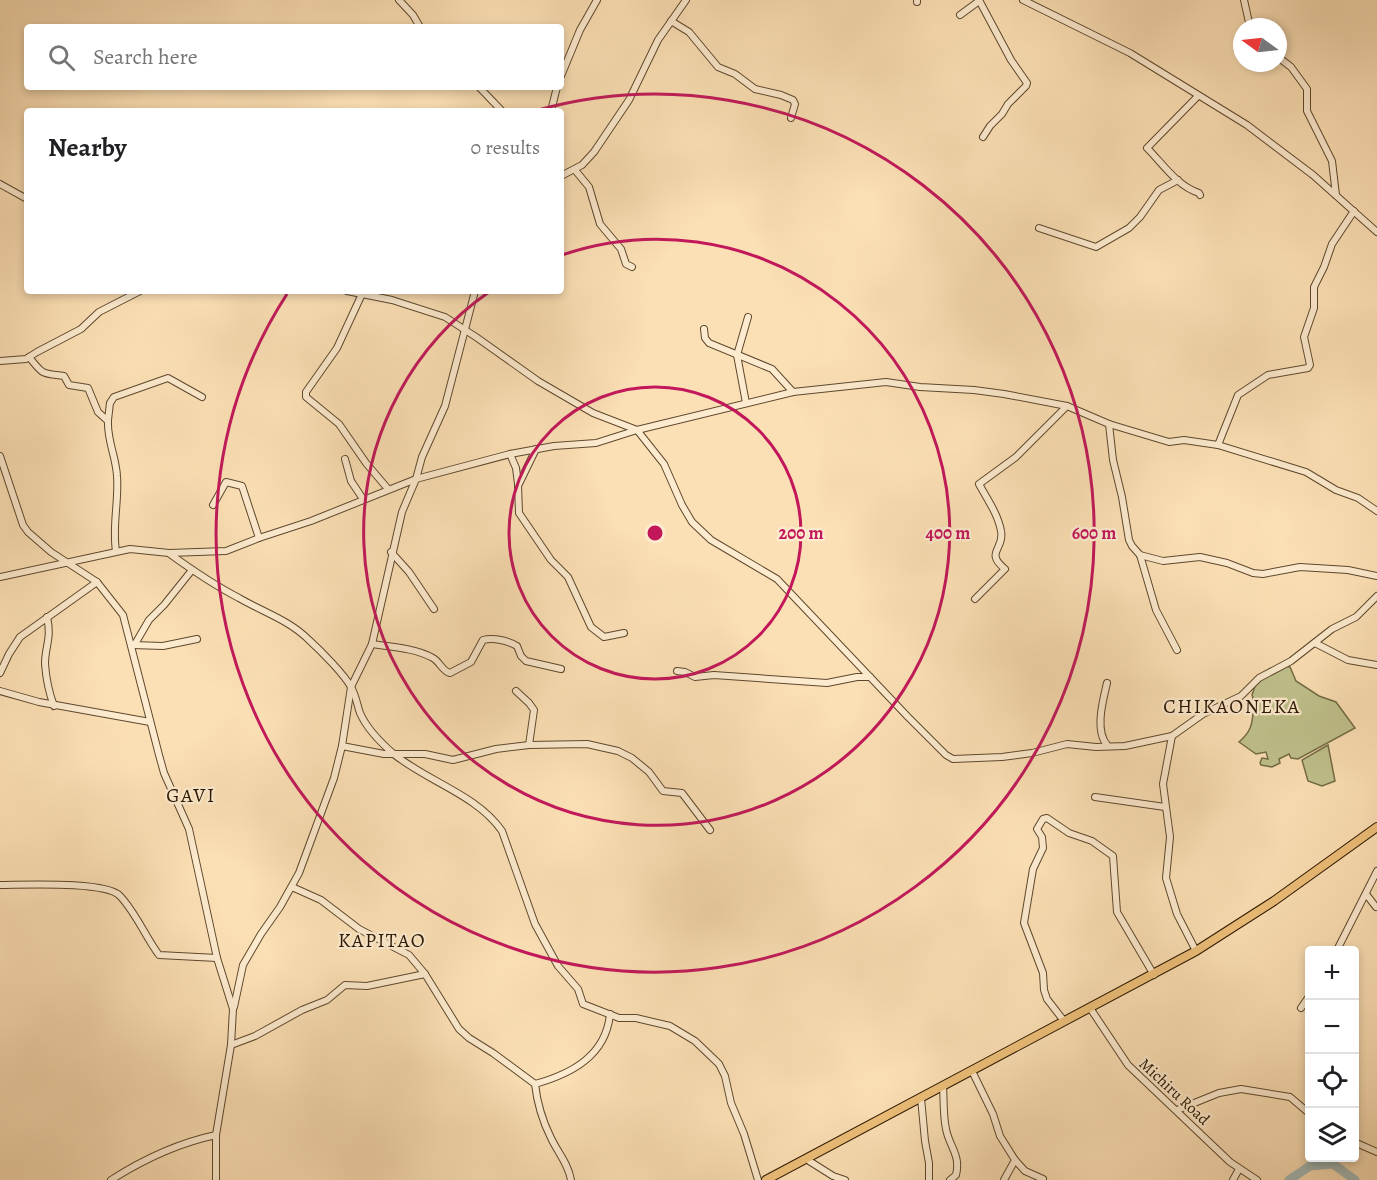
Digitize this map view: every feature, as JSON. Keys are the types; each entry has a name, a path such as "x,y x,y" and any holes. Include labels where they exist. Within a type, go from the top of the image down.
{"main road":[{"path":"766,1180 1196,951 1274,901 1377,828"}],"street":[{"path":"399,0 418,24"},
{"path":"564,69 580,30 597,0"},
{"path":"564,175 575,170 588,159 629,100 647,60 686,0"},
{"path":"960,15 979,0 1011,60 1027,83 991,124 983,137"},
{"path":"1023,0 1130,53 1247,125 1313,175 1377,232"},
{"path":"1244,0 1248,18"},
{"path":"671,21 689,32 718,68 735,74 754,89 794,100 792,118"},
{"path":"1287,64 1307,89 1307,111 1332,161 1336,179 1336,195"},
{"path":"482,90 498,108"},
{"path":"552,108 556,90"},
{"path":"1198,96 1147,148 1188,189 1200,195"},
{"path":"575,170 591,192 600,224 621,249 626,264 632,267"},
{"path":"1039,228 1096,247 1129,228 1140,217 1159,190 1178,180"},
{"path":"0,184 24,197"},
{"path":"1218,445 1238,394 1268,375 1308,368 1310,365 1304,337 1314,308 1314,287 1332,244 1354,211"},
{"path":"0,361 22,360 29,357 81,329 99,312 134,294"},
{"path":"388,489 366,463 339,424 306,398 306,392 337,348 363,294 421,308 445,317 538,381 593,414 637,430 664,464 692,522 711,540 777,579 908,717 953,759 1002,757 1040,752 1067,744 1108,747 1137,744 1172,736 1203,714 1241,696 1259,678 1291,661 1332,629 1356,617 1377,596"},
{"path":"216,1180 216,1135 231,1045 233,1009 243,965 255,942 292,887 303,864 334,778 342,746 351,687 372,644 391,552 402,512 416,479 422,457 445,406 474,294"},
{"path":"746,403 737,355 748,317"},
{"path":"704,330 705,338 709,343 772,369 793,392"},
{"path":"29,357 47,375 64,376 70,386 88,388 98,411 108,420"},
{"path":"116,551 117,474 115,454 109,434 110,403 114,397 168,378 202,397"},
{"path":"0,577 116,551 141,549 169,553 226,551 311,521 416,479 510,454 596,443 637,430 793,392 865,383 895,382 920,387 984,391 1066,406 1108,424 1169,442 1184,440 1218,445 1306,472 1336,490 1358,498 1377,511"},
{"path":"975,599 1005,569 996,558 996,551 1002,538 1001,529 990,502 979,484 1016,457 1066,406"},
{"path":"1108,424 1129,540 1140,555 1156,610 1177,650"},
{"path":"518,484 536,449"},
{"path":"510,454 516,468 519,513 551,560 568,577 591,627 604,637 624,633"},
{"path":"0,456 23,525 35,539 97,582 123,615 134,644 150,722 164,773 189,829 217,958 233,1009"},
{"path":"345,459 351,481 363,499"},
{"path":"213,505 226,482 242,486 259,538"},
{"path":"391,552 434,609"},
{"path":"169,553 216,586 297,629 320,651 351,687 365,723 395,755 494,818 502,831 535,924 558,966 579,989 584,1004 618,1018 636,1018 670,1026 695,1041 719,1064 725,1076 731,1103 744,1134 758,1180"},
{"path":"1140,555 1163,561 1197,557 1263,574 1300,567 1348,570 1377,576"},
{"path":"134,644 149,620 192,570"},
{"path":"0,673 17,640 97,582"},
{"path":"47,617 50,634 45,666 49,692 54,705"},
{"path":"134,644 163,646 196,639"},
{"path":"372,644 406,649 435,658 446,673 450,673 471,662 483,640 500,640 518,646 521,656 526,661 561,669"},
{"path":"1315,643 1348,660 1377,665"},
{"path":"677,671 700,678 714,675 827,683 870,677"},
{"path":"1107,682 1101,730 1103,740 1108,747"},
{"path":"0,691 54,705 150,722"},
{"path":"516,691 529,702 534,710 529,745"},
{"path":"1172,736 1163,781 1170,837 1166,873 1177,914 1196,951"},
{"path":"342,746 395,755 425,754 453,760 496,749 529,745 587,744 618,751 641,765 663,791 682,793 710,830"},
{"path":"1095,797 1165,807"},
{"path":"1064,1021 1047,999 1043,973 1024,923 1033,869 1043,848 1042,837 1037,829 1043,819 1047,818 1069,833 1092,841 1113,856 1117,912 1154,975"},
{"path":"1339,946 1366,894 1375,882 1377,871"},
{"path":"0,885 90,886 112,890 119,894 159,955 217,958"},
{"path":"292,887 321,900 359,929 409,956 425,974 448,1013 469,1038 494,1053 535,1084 538,1104 550,1136 566,1162 572,1180"},
{"path":"1366,894 1376,907"},
{"path":"231,1045 255,1036 302,1010 327,1000 345,986 367,986 425,974"},
{"path":"1301,1008 1307,1000"},
{"name":"Michiru Road","path":"1090,1008 1128,1065 1239,1169 1257,1180"},
{"path":"609,1025 610,1014"},
{"path":"535,1084 556,1078 588,1060 609,1025 618,1018"},
{"path":"972,1071 993,1114 1000,1136 1015,1160 1025,1171 1043,1179"},
{"path":"944,1086 946,1128 957,1161 956,1175 950,1180"},
{"path":"1177,1110 1219,1093 1241,1089 1290,1097 1305,1110"},
{"path":"921,1098 929,1180"},
{"path":"111,1180 156,1155 194,1140 216,1135"},
{"path":"1359,1144 1377,1152"},
{"path":"806,1159 833,1176 845,1180"},
{"path":"1004,1180 1015,1160"},
{"path":"1233,1180 1239,1169"}],"green space":[{"path":"1285,666 1290,667 1296,681 1319,696 1336,702 1355,728 1298,759 1291,758 1289,754 1279,759 1280,763 1272,767 1261,765 1262,758 1268,759 1266,752 1256,754 1239,742 1250,727 1252,695 1257,680"},
{"path":"1328,745 1335,781 1322,786 1308,781 1302,760"}],"waterway":[{"path":"1289,1180 1310,1166 1333,1164 1355,1180"}],"district":[{"name":"CHIKAONEKA","path":"1232,706"},
{"name":"GAVI","path":"191,795"},
{"name":"KAPITAO","path":"382,940"}]}
